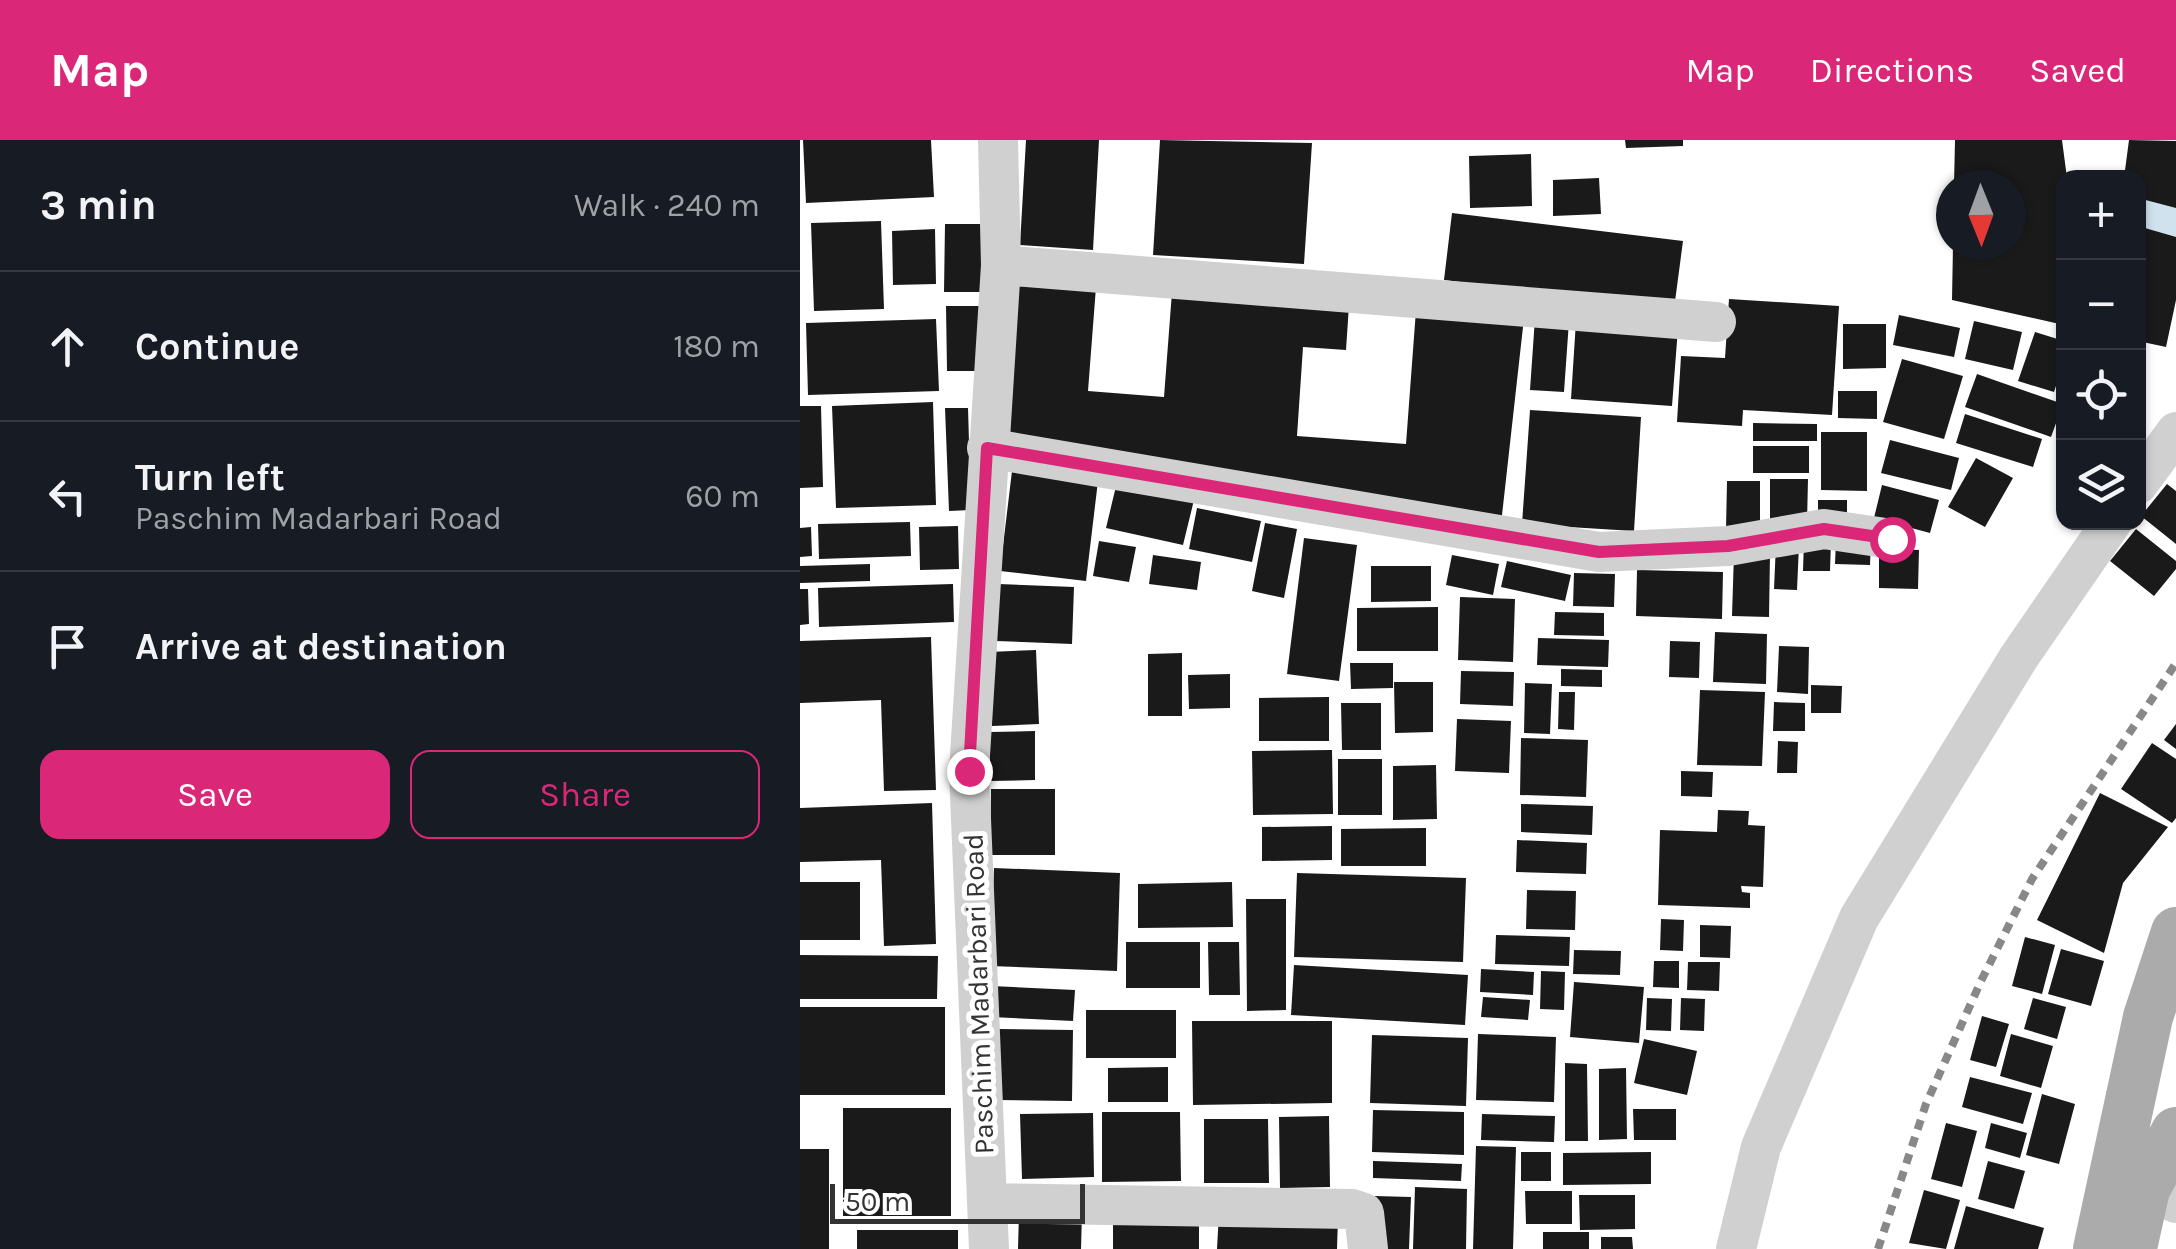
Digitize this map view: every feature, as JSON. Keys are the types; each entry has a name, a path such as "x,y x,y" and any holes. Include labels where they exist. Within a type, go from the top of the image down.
{"main road":[{"path":"2132,1249 2145,1189 2148,1017 2176,932"},
{"path":"2098,1249 2145,1189 2176,1132"}],"street":[{"name":"Paschim Madarbari Road","path":"989,1249 969,771 987,448 1002,265 998,140"},
{"path":"1002,265 1716,322"},
{"path":"2146,473 2176,432"},
{"path":"987,448 1599,552 1728,546 1824,529 1892,539"},
{"path":"1736,1249 1761,1147 1859,918 2020,657 2107,530"},
{"path":"987,1203 1352,1209 1364,1213 1368,1249"}],"building":[{"path":"803,140 931,140 934,197 806,203"},
{"path":"1026,140 1099,140 1093,250 1020,245"},
{"path":"1160,140 1312,143 1304,264 1153,255"},
{"path":"1625,140 1683,140 1683,146 1626,148"},
{"path":"1955,140 2062,140 2066,170 2056,170 2056,323 1952,300 1953,260 2026,260 2026,170 1954,170"},
{"path":"2129,140 2176,141 2176,208 2146,200 2146,170 2125,170"},
{"path":"1531,154 1532,206 1470,208 1469,156"},
{"path":"1599,178 1601,214 1553,216 1553,180"},
{"path":"1452,213 1683,241 1674,309 1444,280"},
{"path":"881,221 884,309 814,311 811,223"},
{"path":"945,224 986,224 985,292 944,292"},
{"path":"2146,228 2176,237 2176,300 2166,347 2146,343"},
{"path":"935,229 936,284 893,285 892,231"},
{"path":"1011,280 1096,287 1088,391 1164,397 1172,292 1349,305 1346,350 1303,347 1297,436 1406,444 1416,310 1524,318 1500,533 1001,442"},
{"path":"1729,299 1839,306 1832,415 1743,410 1742,426 1677,422 1681,356 1725,358"},
{"path":"946,306 980,306 981,371 947,371"},
{"path":"1899,315 1960,328 1954,357 1893,345"},
{"path":"1535,318 1569,321 1564,392 1530,390"},
{"path":"936,319 939,391 808,395 806,323"},
{"path":"1576,321 1678,328 1672,406 1571,399"},
{"path":"1974,321 2022,332 2013,370 1965,359"},
{"path":"1843,324 1886,324 1886,368 1843,369"},
{"path":"2035,332 2056,339 2054,392 2018,381"},
{"path":"1902,359 1963,376 1944,439 1883,422"},
{"path":"1977,374 2056,402 2056,423 2051,437 1965,407"},
{"path":"1838,391 1877,391 1877,419 1838,418"},
{"path":"933,402 936,505 836,508 832,406"},
{"path":"800,406 821,406 823,487 800,488"},
{"path":"945,408 968,408 971,510 949,511"},
{"path":"1530,410 1641,417 1634,531 1522,524"},
{"path":"1965,414 2042,439 2033,467 1956,443"},
{"path":"1753,423 1817,424 1817,441 1753,441"},
{"path":"1821,432 1867,432 1867,491 1821,490"},
{"path":"1890,440 1959,458 1951,490 1881,473"},
{"path":"1753,446 1809,446 1809,473 1753,473"},
{"path":"1976,458 2013,478 1985,527 1948,507"},
{"path":"1012,471 1098,481 1086,581 1000,571"},
{"path":"1770,479 1808,479 1807,524 1770,524"},
{"path":"1727,481 1760,481 1760,530 1726,529"},
{"path":"1117,482 1194,500 1183,545 1106,528"},
{"path":"2167,484 2176,491 2176,544 2146,520 2146,510"},
{"path":"1882,485 1939,500 1930,533 1874,518"},
{"path":"1818,500 1847,500 1847,516 1818,516"},
{"path":"1197,508 1261,521 1252,562 1189,549"},
{"path":"910,522 911,556 819,559 818,524"},
{"path":"1265,523 1297,529 1284,598 1252,591"},
{"path":"958,526 959,569 920,570 919,527"},
{"path":"811,527 812,556 800,557 800,528"},
{"path":"2137,530 2176,561 2176,569 2154,596 2110,561"},
{"path":"1304,538 1357,545 1339,681 1287,674"},
{"path":"1836,540 1871,541 1870,565 1835,564"},
{"path":"1099,541 1136,547 1129,582 1093,576"},
{"path":"1804,541 1831,541 1830,571 1803,571"},
{"path":"1776,544 1799,545 1797,590 1774,589"},
{"path":"1879,548 1919,550 1918,589 1879,588"},
{"path":"1734,553 1770,554 1769,617 1732,616"},
{"path":"1153,555 1201,562 1197,590 1149,584"},
{"path":"1452,555 1499,564 1493,595 1446,585"},
{"path":"1507,561 1571,575 1565,601 1501,587"},
{"path":"870,564 870,581 800,583 800,566"},
{"path":"1371,566 1431,566 1431,601 1371,602"},
{"path":"1637,570 1723,572 1722,619 1636,616"},
{"path":"1574,573 1615,574 1614,607 1573,606"},
{"path":"953,584 954,622 819,627 818,588"},
{"path":"998,584 1074,587 1072,644 996,641"},
{"path":"800,589 808,589 809,624 800,625"},
{"path":"1460,597 1515,599 1513,662 1458,660"},
{"path":"1438,607 1438,651 1357,651 1357,608"},
{"path":"1555,612 1604,613 1604,636 1554,635"},
{"path":"1715,632 1767,634 1766,684 1713,682"},
{"path":"931,637 936,790 884,791 881,700 800,703 800,641"},
{"path":"1538,638 1609,640 1608,667 1537,665"},
{"path":"1670,641 1700,642 1699,678 1669,677"},
{"path":"1779,646 1809,647 1808,694 1777,692"},
{"path":"1036,650 1039,724 992,726 989,652"},
{"path":"1182,653 1182,716 1148,716 1148,654"},
{"path":"1350,663 1393,663 1393,688 1351,689"},
{"path":"1561,669 1602,670 1602,687 1561,686"},
{"path":"1461,671 1514,672 1513,706 1460,704"},
{"path":"1230,674 1230,708 1189,709 1188,675"},
{"path":"1394,682 1433,682 1433,732 1395,733"},
{"path":"1525,683 1552,684 1550,734 1524,733"},
{"path":"1811,685 1842,686 1841,713 1811,713"},
{"path":"1700,690 1765,692 1762,766 1697,765"},
{"path":"1559,692 1575,692 1574,730 1558,729"},
{"path":"1329,697 1329,741 1259,741 1259,698"},
{"path":"1774,702 1805,703 1805,731 1773,731"},
{"path":"1341,703 1381,703 1381,750 1342,750"},
{"path":"1457,719 1511,721 1509,773 1455,771"},
{"path":"2176,724 2176,749 2164,740"},
{"path":"1035,731 1035,780 990,781 990,732"},
{"path":"1521,738 1588,740 1586,797 1520,795"},
{"path":"1778,741 1798,742 1797,773 1777,773"},
{"path":"2152,743 2176,759 2176,818 2172,823 2121,789"},
{"path":"1332,750 1333,814 1253,815 1252,751"},
{"path":"1338,759 1382,759 1382,815 1338,815"},
{"path":"1436,765 1437,819 1393,820 1393,766"},
{"path":"1681,771 1713,772 1712,797 1681,796"},
{"path":"991,789 1055,789 1055,855 990,855"},
{"path":"2100,793 2168,827 2123,883 2104,953 2037,920"},
{"path":"932,803 936,944 884,946 881,860 800,862 800,808"},
{"path":"1521,804 1593,806 1592,835 1521,832"},
{"path":"1718,810 1749,811 1748,825 1765,826 1763,887 1741,886 1742,892 1750,893 1750,908 1658,905 1660,830 1717,832"},
{"path":"1332,826 1332,860 1262,861 1262,827"},
{"path":"1426,828 1426,866 1341,866 1341,829"},
{"path":"1517,840 1587,843 1586,874 1516,872"},
{"path":"994,868 1120,873 1117,971 990,966"},
{"path":"1297,873 1466,878 1463,962 1294,957"},
{"path":"800,882 860,882 860,940 800,940"},
{"path":"1232,882 1233,927 1138,928 1138,884"},
{"path":"1527,890 1576,891 1575,930 1526,929"},
{"path":"1246,899 1286,899 1286,1010 1247,1011"},
{"path":"1661,919 1684,920 1683,951 1660,950"},
{"path":"1700,925 1731,926 1730,958 1700,957"},
{"path":"1496,935 1570,937 1569,966 1495,964"},
{"path":"2025,937 2055,945 2042,994 2012,986"},
{"path":"1126,942 1200,942 1200,988 1126,988"},
{"path":"1208,942 1239,942 1240,995 1209,995"},
{"path":"2061,949 2104,961 2091,1006 2048,994"},
{"path":"1574,950 1621,951 1620,975 1573,974"},
{"path":"800,955 938,956 937,999 800,999"},
{"path":"1654,961 1679,961 1679,988 1653,987"},
{"path":"1688,962 1720,962 1719,991 1687,990"},
{"path":"1294,965 1468,975 1465,1025 1291,1015"},
{"path":"1481,969 1534,972 1533,995 1480,992"},
{"path":"1541,971 1565,972 1564,1010 1540,1009"},
{"path":"1574,982 1644,987 1639,1043 1570,1037"},
{"path":"992,986 1075,990 1073,1021 991,1017"},
{"path":"1483,997 1530,1000 1528,1020 1481,1017"},
{"path":"1647,998 1672,999 1671,1031 1646,1030"},
{"path":"1681,998 1705,999 1704,1031 1680,1030"},
{"path":"2033,998 2066,1007 2057,1039 2024,1029"},
{"path":"800,1007 945,1007 945,1095 800,1095"},
{"path":"1086,1010 1176,1010 1176,1058 1086,1058"},
{"path":"1982,1016 2009,1024 1996,1067 1970,1060"},
{"path":"1192,1021 1332,1021 1332,1103 1193,1105"},
{"path":"999,1029 1073,1030 1072,1101 997,1100"},
{"path":"1478,1034 1556,1037 1554,1102 1476,1100"},
{"path":"2011,1034 2053,1046 2041,1088 2000,1076"},
{"path":"1372,1035 1468,1038 1466,1106 1370,1103"},
{"path":"1644,1039 1697,1051 1687,1095 1634,1083"},
{"path":"1565,1063 1587,1064 1588,1141 1565,1141"},
{"path":"1168,1067 1168,1102 1108,1102 1108,1068"},
{"path":"1626,1068 1627,1139 1599,1140 1599,1069"},
{"path":"1970,1077 2032,1093 2023,1124 1962,1107"},
{"path":"2042,1094 2075,1104 2059,1164 2026,1155"},
{"path":"843,1108 951,1108 951,1216 843,1216"},
{"path":"1633,1109 1676,1109 1676,1140 1634,1140"},
{"path":"1373,1110 1464,1112 1464,1155 1372,1152"},
{"path":"1102,1112 1180,1112 1181,1181 1102,1182"},
{"path":"1093,1113 1094,1177 1022,1179 1020,1114"},
{"path":"1482,1114 1555,1116 1554,1142 1481,1140"},
{"path":"1329,1116 1330,1187 1280,1188 1279,1117"},
{"path":"1204,1119 1268,1119 1269,1183 1204,1183"},
{"path":"1946,1123 1977,1131 1962,1187 1931,1179"},
{"path":"1991,1123 2027,1133 2020,1158 1985,1148"},
{"path":"1476,1146 1516,1147 1513,1249 1473,1249"},
{"path":"800,1149 829,1149 829,1249 800,1249"},
{"path":"1521,1152 1551,1152 1551,1181 1521,1181"},
{"path":"1651,1152 1651,1184 1563,1185 1563,1153"},
{"path":"1373,1161 1462,1164 1461,1181 1373,1178"},
{"path":"1988,1161 2025,1171 2014,1209 1978,1199"},
{"path":"1415,1187 1467,1189 1466,1249 1413,1249"},
{"path":"1924,1190 1960,1200 1946,1249 1909,1243"},
{"path":"1525,1191 1572,1191 1572,1224 1526,1224"},
{"path":"1579,1195 1635,1195 1635,1229 1580,1230"},
{"path":"1375,1196 1411,1197 1409,1249 1374,1249"},
{"path":"1966,1206 2044,1228 2038,1249 1954,1249"},
{"path":"1019,1212 1082,1213 1081,1249 1018,1249"},
{"path":"1113,1212 1199,1212 1199,1249 1113,1249"},
{"path":"1219,1212 1338,1217 1337,1249 1217,1249"},
{"path":"857,1230 958,1230 958,1249 857,1249"},
{"path":"1543,1232 1589,1232 1589,1249 1543,1249"},
{"path":"1601,1237 1632,1237 1633,1249 1601,1249"}],"waterway":[{"path":"2146,212 2176,221"}],"railway":[{"path":"1878,1249 1926,1104 2032,879 2176,663"}],"route":[{"path":"969,771 987,448 1599,552 1728,546 1824,529 1892,539"}]}
